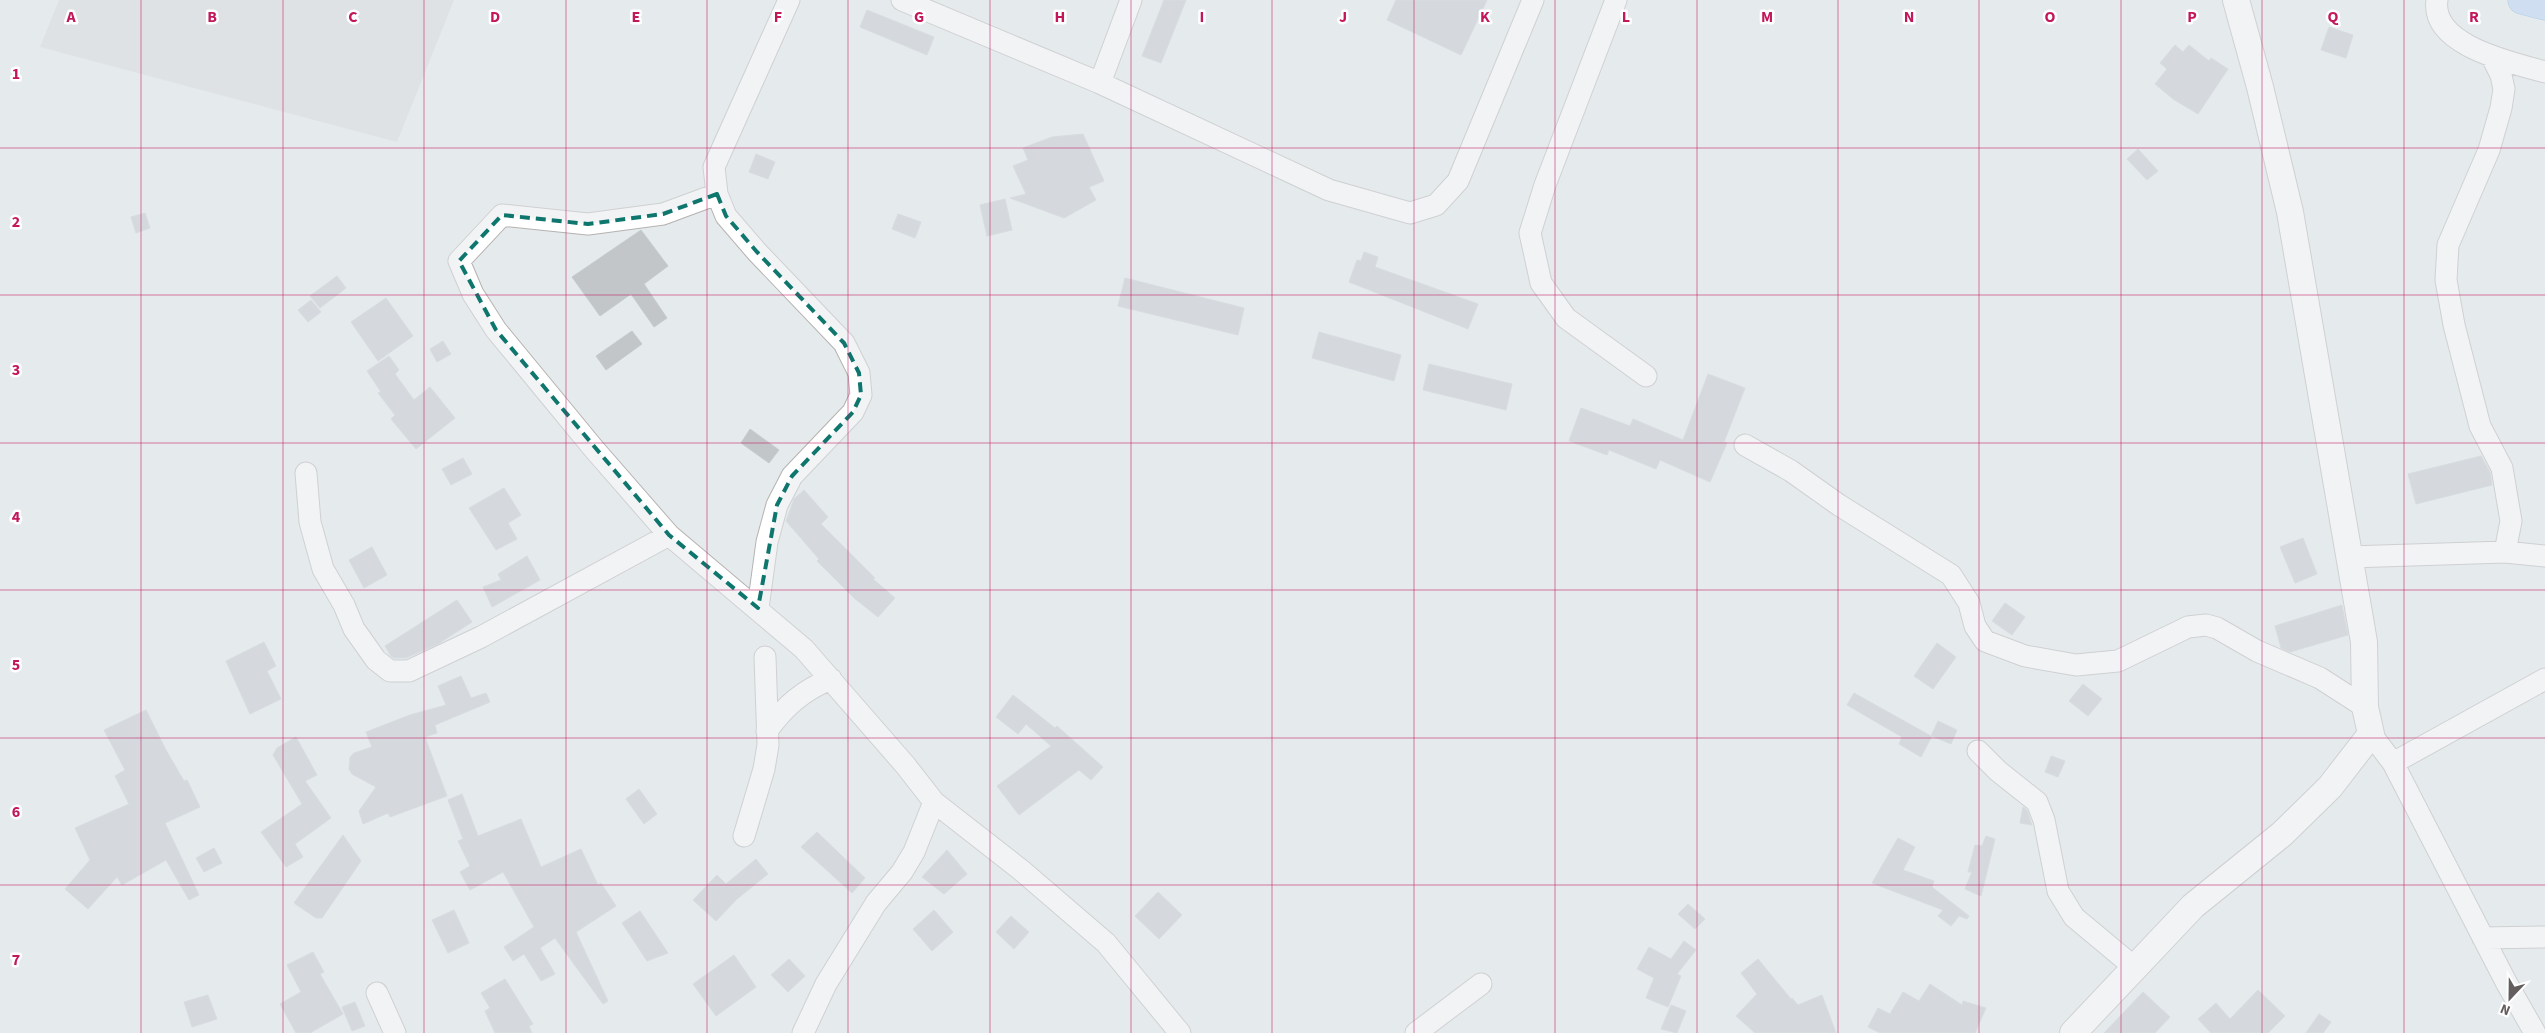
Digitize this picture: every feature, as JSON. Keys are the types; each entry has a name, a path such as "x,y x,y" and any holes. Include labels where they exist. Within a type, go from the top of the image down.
{"street":[{"path":"758,608 767,542 776,505 792,476 853,412 861,395 860,373 844,342 757,252 726,216 717,194 714,167 789,0"},
{"path":"902,0 1100,83 1329,190 1410,213 1436,205 1458,181 1533,0"},
{"path":"1100,83 1132,0"},
{"path":"1616,0 1548,176 1530,233 1541,282 1566,318 1646,376"},
{"path":"2236,0 2260,87 2290,212 2364,642 2365,706 2371,734 2393,763 2535,1033"},
{"path":"2437,0 2441,21 2451,34 2465,44 2492,57 2545,72"},
{"path":"2492,57 2501,75 2504,90 2501,108 2489,150 2448,245 2446,280 2454,325 2480,426 2502,468 2510,521 2505,552"},
{"path":"717,194 663,214 588,224 502,215 459,261 473,294 496,330 594,449 669,535 758,608 804,649 906,766 934,802 1021,870 1106,943 1180,1033"},
{"path":"1745,445 1791,471 1839,505 1951,575 1969,603 1975,626 1985,641 2025,656 2076,665 2118,661 2188,627 2206,625 2217,628 2257,651 2320,678 2365,706"},
{"path":"306,473 310,522 323,569 344,605 354,629 376,660 390,671 409,671 481,637 669,535"},
{"path":"2349,557 2505,552 2545,556"},
{"path":"744,836 764,769 767,731 765,657"},
{"path":"767,731 778,716 798,697 830,679"},
{"path":"2393,763 2545,679"},
{"path":"2073,1033 2193,906 2282,834 2330,787 2371,734"},
{"path":"1978,751 1998,771 2037,802 2044,820 2058,891 2074,918 2134,967"},
{"path":"803,1033 836,968 876,903 914,852 934,802"},
{"path":"2484,938 2545,937"},
{"path":"1416,1033 1481,984"},
{"path":"377,993 395,1033"}],"highlighted area":[{"path":"717,194 726,216 757,252 844,343 859,373 861,395 853,412 792,476 777,505 758,608 669,535 496,330 459,261 502,215 588,224 663,214"}],"shaded area":[{"path":"59,0 454,0 397,142 40,47"}],"building":[{"path":"1164,0 1186,0 1161,63 1142,56"},
{"path":"1396,0 1487,0 1461,55 1387,20"},
{"path":"867,10 934,37 927,55 860,27"},
{"path":"2329,27 2353,35 2346,58 2321,50"},
{"path":"2175,45 2183,52 2189,45 2209,61 2211,58 2228,69 2198,114 2173,99 2155,84 2167,69 2160,63"},
{"path":"1083,134 1104,181 1089,187 1096,200 1064,218 1010,198 1026,194 1013,166 1028,160 1023,148 1052,137"},
{"path":"2138,149 2158,171 2147,180 2127,159"},
{"path":"756,154 775,162 768,179 749,172"},
{"path":"1005,199 1012,230 987,236 980,205"},
{"path":"145,213 150,228 136,233 131,217"},
{"path":"898,214 921,222 915,238 892,229"},
{"path":"641,230 668,266 644,284 667,318 654,327 631,294 600,316 572,277"},
{"path":"1364,252 1378,257 1375,267 1478,304 1468,329 1349,282 1357,260 1361,261"},
{"path":"337,276 346,288 320,308 310,296"},
{"path":"1125,278 1244,308 1238,335 1118,306"},
{"path":"386,298 413,336 378,361 351,322"},
{"path":"311,300 321,312 308,322 298,310"},
{"path":"632,331 642,344 606,370 596,356"},
{"path":"1319,332 1401,355 1394,381 1312,358"},
{"path":"443,341 451,354 437,362 430,349"},
{"path":"389,356 399,370 395,374 414,400 430,387 455,418 416,449 391,419 395,415 378,393 381,392 367,371"},
{"path":"1429,364 1512,384 1506,410 1423,390"},
{"path":"1708,374 1745,388 1724,442 1727,443 1710,482 1660,460 1656,469 1609,450 1607,455 1569,441 1581,408 1630,426 1633,419 1683,440"},
{"path":"750,429 779,450 769,463 741,443"},
{"path":"2481,456 2490,472 2492,485 2416,504 2408,474"},
{"path":"463,458 472,474 451,485 442,469"},
{"path":"504,488 521,515 508,523 517,539 496,550 469,508"},
{"path":"804,490 828,517 821,524 875,578 873,579 895,598 878,617 854,598 817,561 819,559 786,521 794,499"},
{"path":"2303,538 2317,574 2295,583 2280,547"},
{"path":"372,547 387,575 364,588 349,560"},
{"path":"527,556 540,580 492,607 483,587 501,580 498,574"},
{"path":"457,600 472,622 438,644 406,658 394,658 391,656 385,646"},
{"path":"2005,603 2025,617 2012,635 1992,621"},
{"path":"2342,605 2348,635 2290,652 2281,648 2275,626"},
{"path":"264,642 276,666 267,671 281,699 250,714 226,661"},
{"path":"1937,643 1956,657 1933,689 1914,676"},
{"path":"461,676 471,698 486,693 490,702 435,725 437,733 425,737 447,796 390,817 388,813 363,824 359,811 376,787 352,774 349,769 350,757 354,753 372,747 366,732 410,715 446,705 438,686"},
{"path":"2083,684 2102,699 2088,716 2069,701"},
{"path":"1854,693 1931,736 1938,721 1957,730 1951,744 1932,736 1921,757 1899,744 1902,737 1847,705"},
{"path":"1013,695 1055,728 1057,726 1103,767 1091,780 1079,770 1019,815 997,786 1051,746 1026,724 1018,734 996,717"},
{"path":"146,710 166,750 184,781 187,780 200,807 165,823 199,895 189,900 166,860 122,885 117,877 88,909 65,889 90,860 75,828 129,804 115,776 125,770 104,730"},
{"path":"296,737 317,775 305,781 331,818 295,844 303,857 286,867 261,832 302,804 273,755 277,748"},
{"path":"2051,756 2065,761 2058,777 2045,772"},
{"path":"639,789 657,814 644,824 626,799"},
{"path":"462,794 478,836 521,819 541,867 581,849 598,885 601,883 616,906 576,932 608,1001 603,1004 555,938 540,948 555,974 541,981 524,954 513,961 504,947 534,927 503,872 470,890 460,872 470,866 458,841 463,839 448,800"},
{"path":"2023,807 2027,810 2032,825 2020,823"},
{"path":"817,832 865,878 852,893 801,847"},
{"path":"343,835 361,861 322,918 316,918 294,903"},
{"path":"1986,836 1995,839 1981,896 1965,889 1972,872 1968,872 1975,845 1982,846"},
{"path":"1898,838 1915,847 1903,870 1934,881 1932,887 1969,916 1967,919 1959,916 1951,926 1938,916 1943,910 1872,883"},
{"path":"214,848 222,863 204,872 196,858"},
{"path":"947,850 967,874 944,894 922,877"},
{"path":"756,859 768,874 737,899 716,921 693,900 717,875 726,884"},
{"path":"1158,892 1182,915 1159,939 1135,916"},
{"path":"1688,904 1705,919 1695,929 1678,914"},
{"path":"454,910 469,943 448,953 432,920"},
{"path":"934,910 953,932 932,951 913,929"},
{"path":"640,911 668,953 647,961 622,923"},
{"path":"1011,916 1029,932 1014,949 996,932"},
{"path":"1684,941 1696,950 1677,974 1681,976 1668,1007 1646,998 1654,978 1637,969 1649,947 1671,959"},
{"path":"313,952 324,972 320,974 343,1014 310,1033 296,1033 280,1004 301,992 287,965"},
{"path":"734,955 756,987 716,1016 693,984"},
{"path":"789,959 805,976 788,992 771,975"},
{"path":"1758,959 1798,1005 1822,995 1836,1033 1755,1033 1736,1016 1757,994 1741,973"},
{"path":"505,979 533,1024 529,1026 532,1033 495,1033 485,1011 490,1008 481,993"},
{"path":"1930,984 1962,1005 1963,1001 1986,1008 1975,1033 1880,1033 1868,1027 1878,1008 1890,1014 1903,992 1919,1001"},
{"path":"2258,990 2285,1016 2268,1033 2211,1033 2198,1019 2216,1003 2230,1019"},
{"path":"2143,992 2170,1017 2155,1033 2104,1033"},
{"path":"208,995 217,1019 192,1027 184,1002"},
{"path":"355,1002 365,1026 352,1031 342,1007"},
{"path":"1671,1005 1686,1011 1677,1033 1661,1029"},
{"path":"2319,1014 2331,1022 2323,1033 2306,1033"}]}
